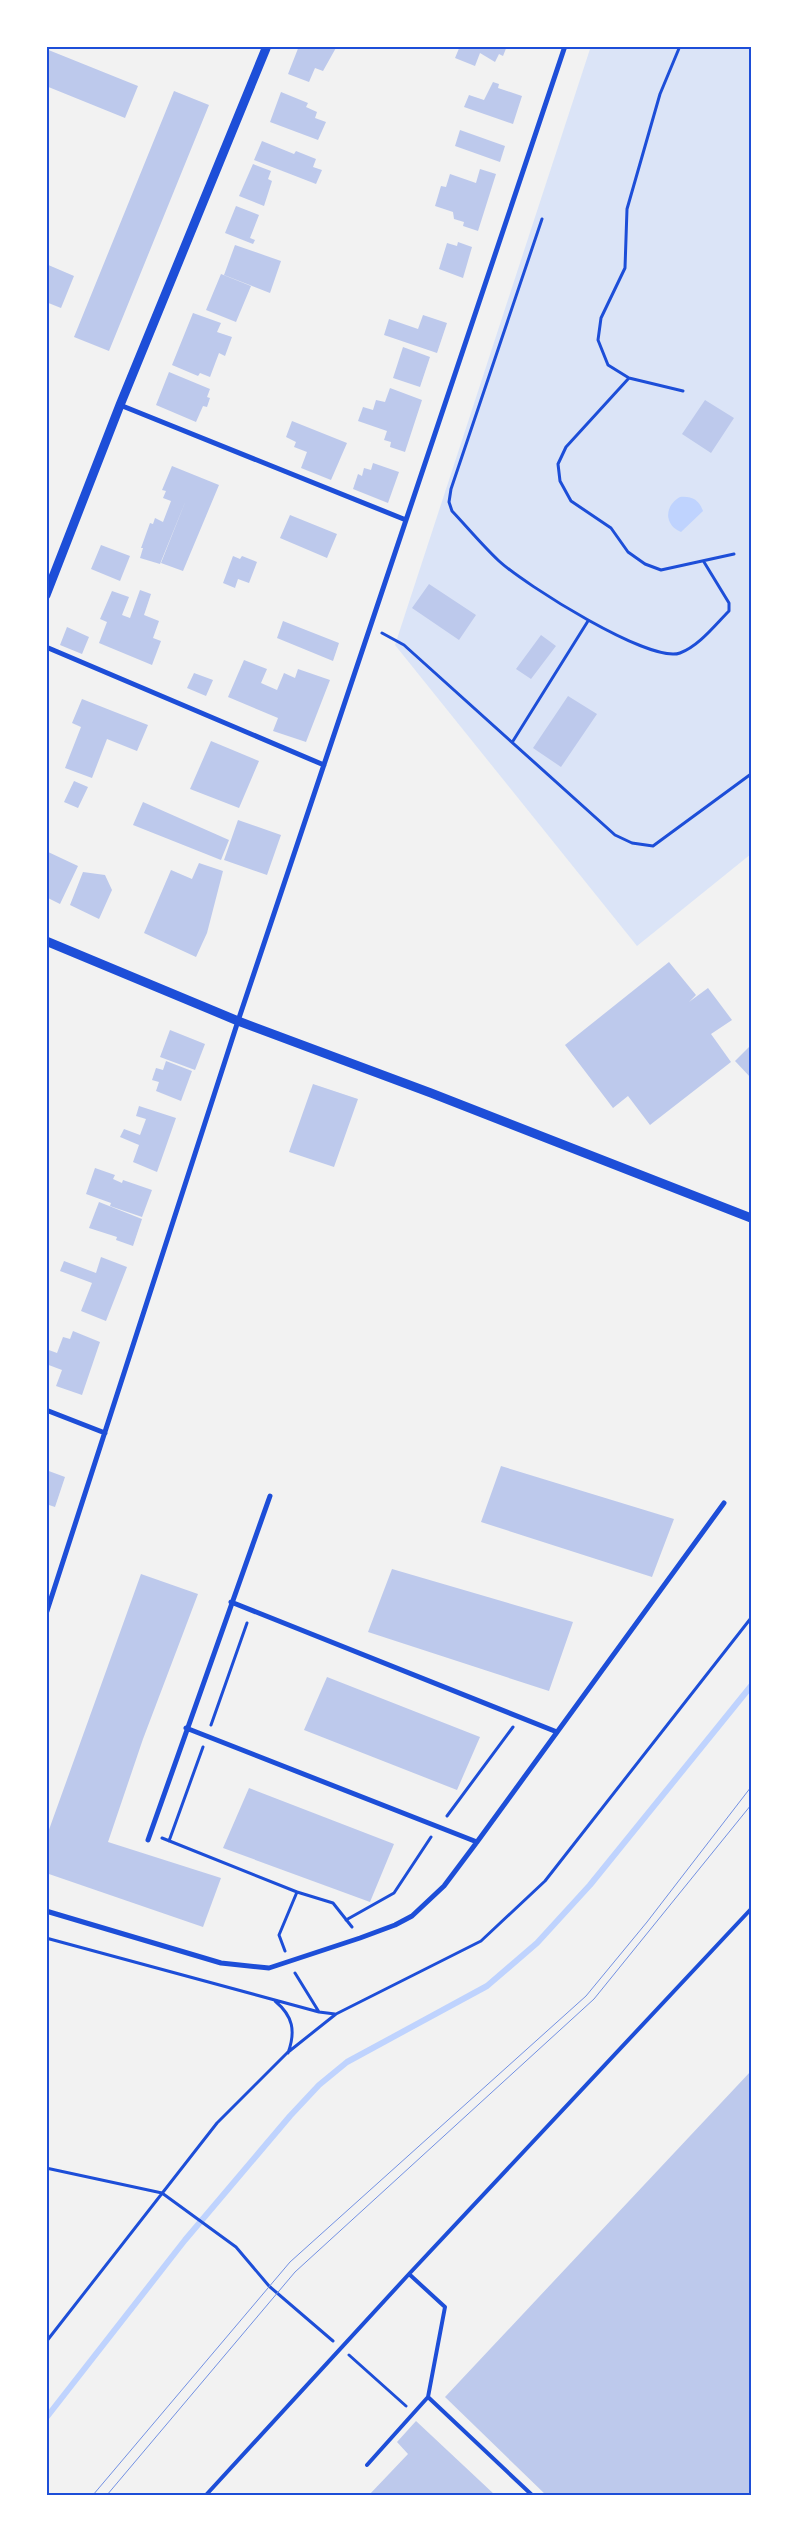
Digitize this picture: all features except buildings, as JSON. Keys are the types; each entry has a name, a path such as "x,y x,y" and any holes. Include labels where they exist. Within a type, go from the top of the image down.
{"street":[{"path":"46,595 120,405 267,46"},
{"path":"46,1614 238,1022 565,46"},
{"path":"120,405 406,520"},
{"path":"46,647 324,765"},
{"path":"46,941 238,1022 430,1093 751,1218"},
{"path":"46,1410 105,1433"},
{"path":"148,1840 186,1728 270,1496"},
{"path":"46,1911 221,1963 269,1968 360,1938 395,1925 412,1916 444,1886 724,1503"},
{"path":"231,1602 557,1732"},
{"path":"186,1728 477,1842"}],"lane":[{"path":"206,2495 409,2274 751,1909"},
{"path":"367,2465 428,2397 445,2307 409,2274"},
{"path":"428,2397 532,2495"}],"path":[{"path":"680,46 660,94 627,209 625,268 601,318 598,340 608,365 630,378 683,391"},
{"path":"542,219 451,490 449,502 452,511 499,561 588,621 662,654 680,654 697,643 729,611 729,603 704,562"},
{"path":"630,378 566,447 558,464 560,481 571,501 611,528 628,552 645,564 661,570 734,554"},
{"path":"513,741 588,621"},
{"path":"370,627 404,645 513,741 614,835 632,844 653,846 751,774"},
{"path":"46,2342 217,2124 287,2054 336,2014 481,1941 545,1881 751,1618"},
{"path":"151,1834 297,1892 333,1903 360,1938"},
{"path":"46,1938 273,2000 336,2014"},
{"path":"273,2000 290,2022 294,2032 287,2054"},
{"path":"46,2168 162,2193 236,2247 268,2286 342,2348 414,2413"}],"shaded area":[{"path":"591,46 751,46 751,854 637,946 395,645"}],"water":[{"path":"680,497 688,497 694,500 703,511 681,532 671,525 668,515 671,505"}],"waterway":[{"path":"46,2418 185,2240 290,2116 319,2085 347,2062 487,1986 537,1943 590,1885 751,1686"}],"tram line":[{"path":"93,2495 290,2262 586,1996 647,1922 751,1787"},
{"path":"107,2495 295,2272 594,1999 751,1805"}]}
